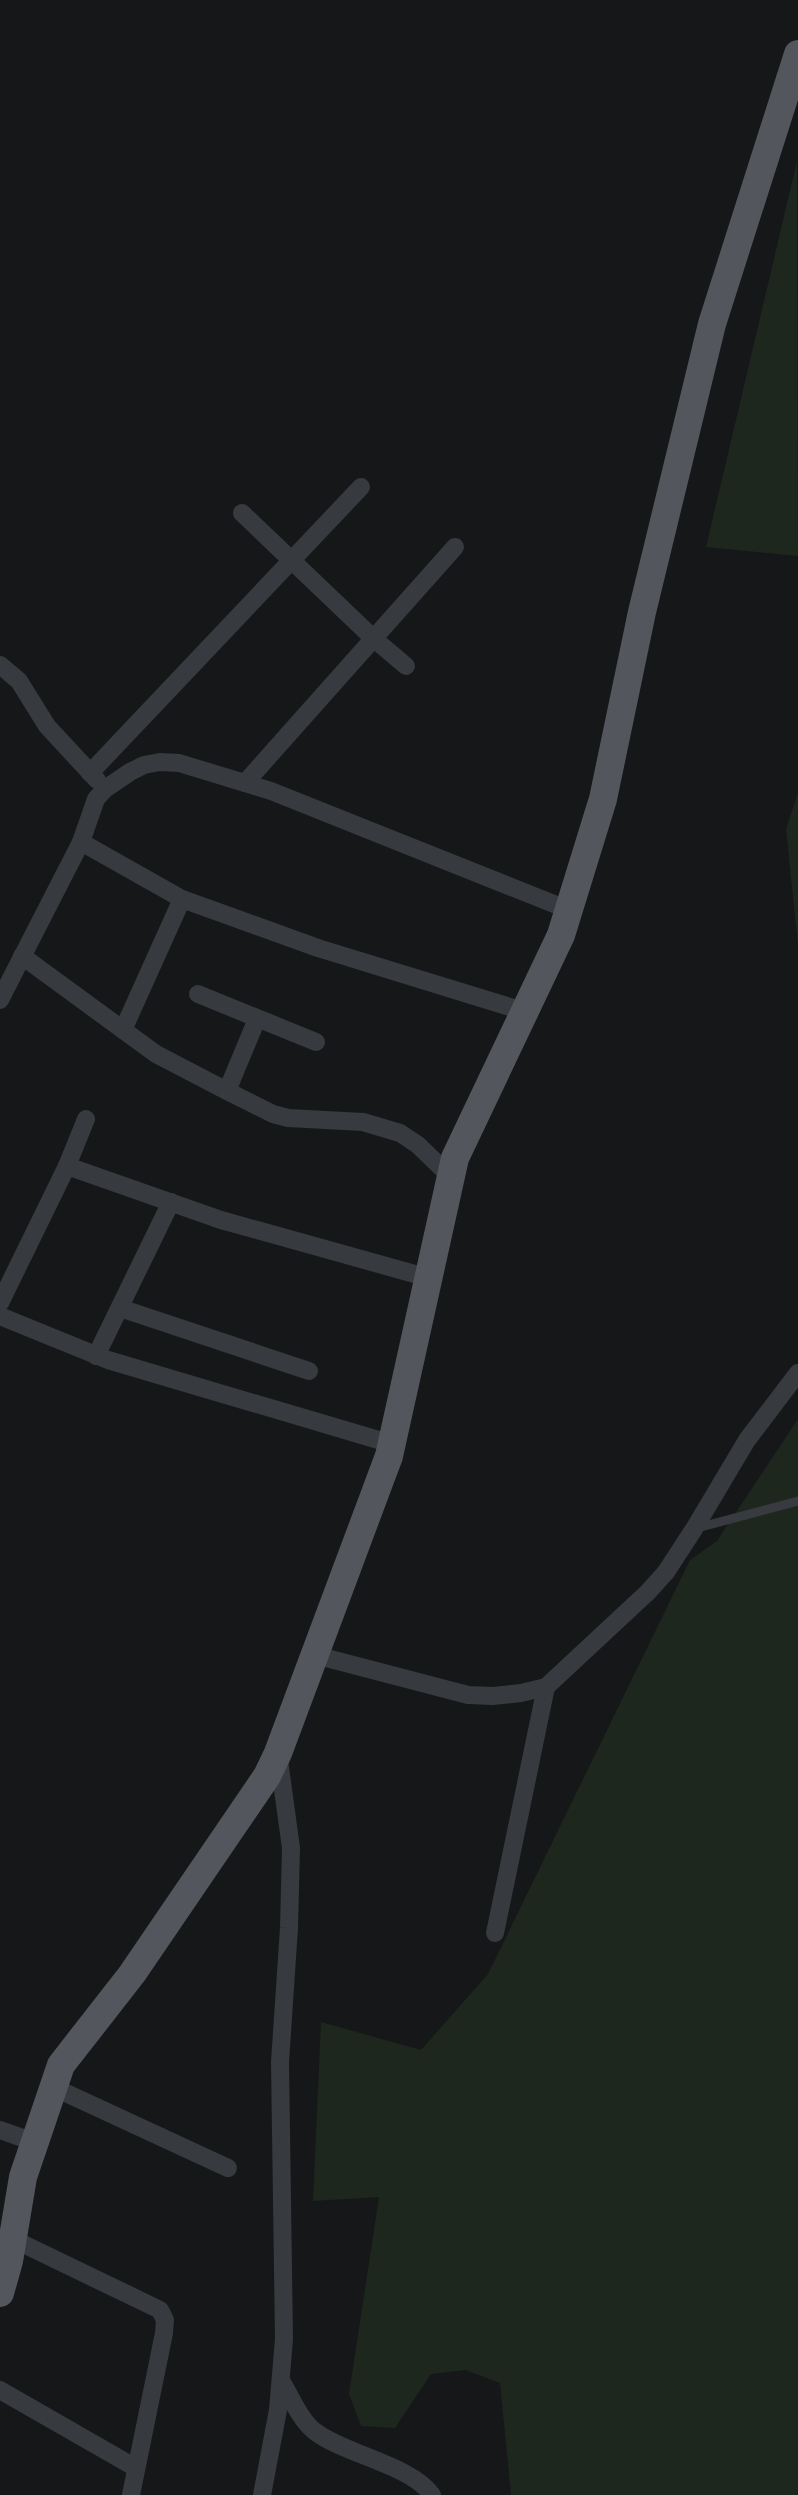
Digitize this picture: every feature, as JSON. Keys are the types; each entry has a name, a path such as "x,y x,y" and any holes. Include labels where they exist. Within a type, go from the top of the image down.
{"main road":[{"path":"0,2293 23,2177 61,2065 132,1974 267,1776 278,1753 315,1655 392,1444 455,1158 523,1011 561,935 603,799 642,612 712,324 798,54"}],"street":[{"path":"90,773 361,487"},
{"path":"242,513 406,666"},
{"path":"245,783 455,547"},
{"path":"0,665 19,681 47,726 105,789"},
{"path":"0,1000 81,842 96,799 105,789 144,765 160,762 179,763 304,803 569,910"},
{"path":"81,842 182,899 318,948 523,1011"},
{"path":"122,1030 182,899"},
{"path":"22,956 156,1054 227,1091 273,1114 288,1118 346,1120 382,1126 418,1145 451,1177"},
{"path":"198,994 316,1042"},
{"path":"227,1091 257,1019"},
{"path":"0,1303 67,1166 86,1119"},
{"path":"67,1166 230,1222 429,1278"},
{"path":"96,1356 171,1202"},
{"path":"120,1308 309,1371"},
{"path":"0,1316 96,1356 392,1444"},
{"path":"315,1655 468,1695 493,1696 521,1693 546,1686 648,1592 666,1572 747,1440 798,1374"},
{"path":"494,1933 546,1686"},
{"path":"262,2495 282,2382 285,2298 280,2062 289,1928 291,1848 278,1753"},
{"path":"53,2088 228,2168"},
{"path":"0,2130 34,2142"},
{"path":"7,2253 160,2310 165,2320 164,2333 131,2495"},
{"path":"282,2382 302,2416 316,2432 417,2480 432,2495"},
{"path":"0,2390 136,2468"}],"lane":[{"path":"694,1529 798,1501"}],"shaded area":[{"path":"797,161 798,556 706,547"},
{"path":"798,793 798,945 786,829"},
{"path":"798,1419 798,2495 511,2495 500,2383 466,2370 431,2374 395,2428 361,2426 349,2394 379,2197 313,2201 321,2022 421,2050 488,1974 690,1560 717,1541"}]}
